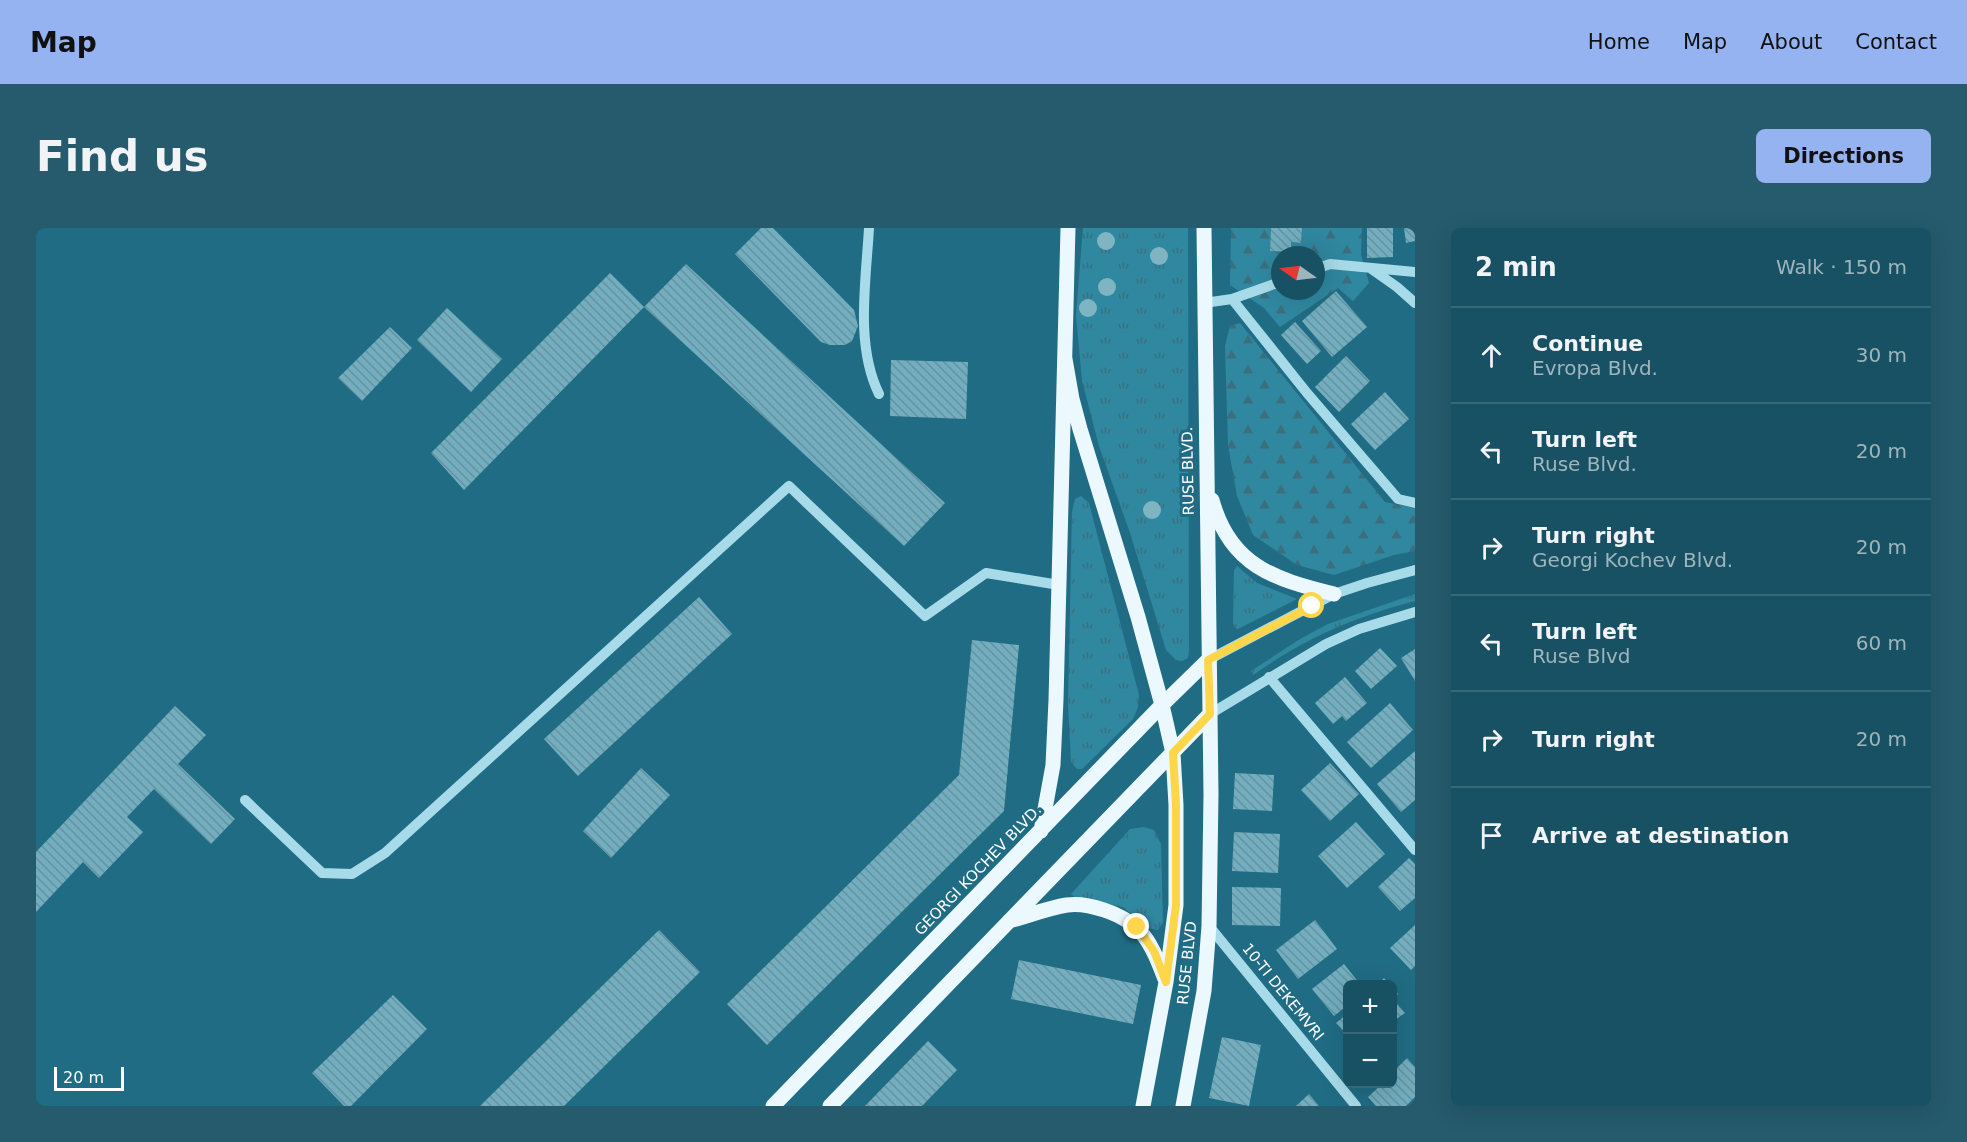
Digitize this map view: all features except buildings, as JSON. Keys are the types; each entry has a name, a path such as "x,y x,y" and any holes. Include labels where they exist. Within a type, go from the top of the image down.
{"main road":[{"path":"1041,831 1053,765 1068,228"},
{"name":"RUSE BLVD.","path":"1204,228 1210,714"},
{"path":"1065,359 1080,429 1138,617 1173,753"},
{"path":"1206,480 1218,522 1228,540 1241,554 1259,568 1285,580 1334,594"},
{"name":"GEORGI KOCHEV BLVD.","path":"773,1106 1208,660"},
{"path":"830,1106 1210,714"},
{"name":"RUSE BLVD","path":"1183,1106 1204,991 1209,926 1210,714"},
{"name":"RUSE BLVD","path":"1143,1106 1166,982 1176,905 1176,805 1173,753"},
{"path":"1009,921 1067,905 1091,906 1108,911 1130,922 1146,938 1154,951 1166,982"}],"street":[{"path":"869,228 864,317 870,376 879,394"},
{"path":"1325,266 1330,264 1415,272"},
{"path":"1370,268 1415,303"},
{"path":"1204,303 1232,299 1271,285"},
{"path":"1232,299 1307,393 1398,500 1415,503"},
{"path":"245,800 322,873 352,874 385,853 789,486 925,616 986,573 1059,585"},
{"path":"1208,660 1334,594 1415,570"},
{"path":"1210,714 1326,644 1359,629 1415,612"},
{"path":"1269,677 1415,850"},
{"name":"10-TI DEKEMVRI","path":"1209,926 1356,1106"}],"green space":[{"path":"1083,228 1188,228 1189,651 1188,658 1182,661 1176,660 1166,650 1130,533 1099,446 1082,381 1076,315"},
{"path":"1231,228 1271,228 1271,300 1320,300 1280,327 1264,308 1230,285"},
{"path":"1298,228 1362,228 1361,255 1369,283 1353,301 1338,288 1325,297 1325,246 1291,246 1291,242 1301,243"},
{"path":"1240,323 1385,502 1415,508 1415,551 1394,555 1334,575 1297,565 1253,535 1237,496 1228,445 1225,346 1230,326"},
{"path":"1081,496 1089,503 1139,695 1138,707 1133,719 1082,769 1077,769 1071,762 1068,704 1072,512 1075,499"},
{"path":"1237,566 1257,583 1297,599 1238,629 1235,628 1233,623 1234,570"},
{"path":"1415,594 1415,601 1350,622 1291,650 1253,675 1251,671 1328,624"},
{"path":"1144,827 1154,830 1161,844 1163,922 1158,930 1148,928 1123,907 1075,897 1071,894 1130,829"}],"route":[{"path":"1137,927 1154,951 1166,982 1176,905 1176,805 1173,753 1210,714 1208,660 1312,606"}]}
